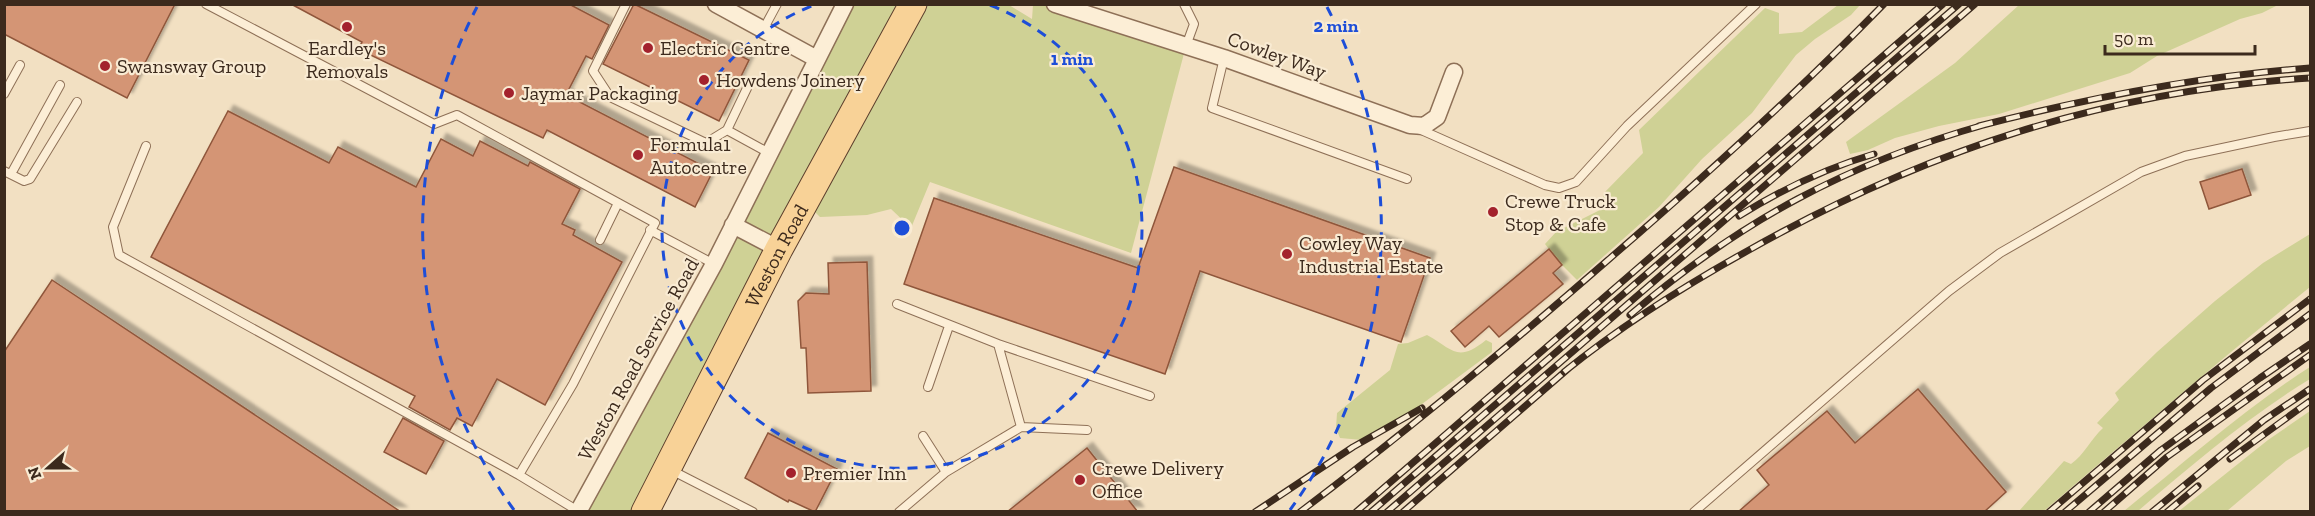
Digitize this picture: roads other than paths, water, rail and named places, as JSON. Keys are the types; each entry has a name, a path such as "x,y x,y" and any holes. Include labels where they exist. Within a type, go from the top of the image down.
{"main road":[{"name":"Weston Road","path":"645,512 779,249 913,4"}],"street":[{"path":"716,4 817,59"},
{"name":"Weston Road Service Road","path":"578,511 714,264 845,4"},
{"name":"Cowley Way","path":"1055,4 1224,58 1410,125"},
{"path":"1410,125 1424,126 1437,117 1454,72"},
{"path":"732,225 779,249"}],"lane":[{"path":"206,4 434,124 457,115 655,223 573,384 519,476"},
{"path":"626,4 593,70 610,97 706,143 727,130 749,84"},
{"path":"763,30 777,4"},
{"path":"1184,4 1194,24 1186,46"},
{"path":"1410,125 1545,185 1559,188 1576,182 1627,126 1756,4"},
{"path":"1224,58 1212,108 1407,179"},
{"path":"4,94 20,65"},
{"path":"60,85 8,172 24,181 34,175 77,102"},
{"path":"727,130 769,153"},
{"path":"1694,512 1949,291 2000,253 2141,172 2185,156 2310,131"},
{"path":"146,146 113,227 119,255 519,476 578,511"},
{"path":"600,240 618,202"},
{"path":"650,230 714,264"},
{"path":"897,304 949,327 1150,396"},
{"path":"928,387 949,327"},
{"path":"998,344 1021,427"},
{"path":"899,512 946,472 1021,427 1087,430"},
{"path":"923,436 946,472"},
{"path":"668,468 753,512"}],"railway":[{"path":"1300,512 1456,389 1644,229 1783,103 1884,4"},
{"path":"1356,512 1943,4"},
{"path":"1371,512 1959,4"},
{"path":"1387,512 1975,4"},
{"path":"1979,126 2061,106 2185,82 2310,68"},
{"path":"1564,372 1654,307 1749,250 1816,214 1951,155 2020,131 2161,96 2235,85 2310,78"},
{"path":"1630,315 1671,281 1713,251 1798,199 1888,157 1987,124"},
{"path":"1739,216 1804,180 1874,154"},
{"path":"2049,512 2203,380 2310,299"},
{"path":"2065,512 2211,388 2310,314"},
{"path":"2089,512 2161,450 2310,344"},
{"path":"2104,512 2167,457 2310,355"},
{"path":"1403,512 1569,368"},
{"path":"2152,512 2264,420 2310,389"},
{"path":"2230,459 2310,401"},
{"path":"1255,512 1353,447 1422,408"},
{"path":"2167,512 2198,486"}],"place":[{"name":"Eardley's Removals","path":"347,27"},
{"name":"Electric Centre","path":"648,48"},
{"name":"Swansway Group","path":"105,66"},
{"name":"Howdens Joinery","path":"704,80"},
{"name":"Jaymar Packaging","path":"509,93"},
{"name":"Formula1 Autocentre","path":"638,155"},
{"name":"Crewe Truck Stop & Cafe","path":"1493,212"},
{"name":"Cowley Way Industrial Estate","path":"1287,254"},
{"name":"Premier Inn","path":"791,473"},
{"name":"Crewe Delivery Office","path":"1080,480"}]}
